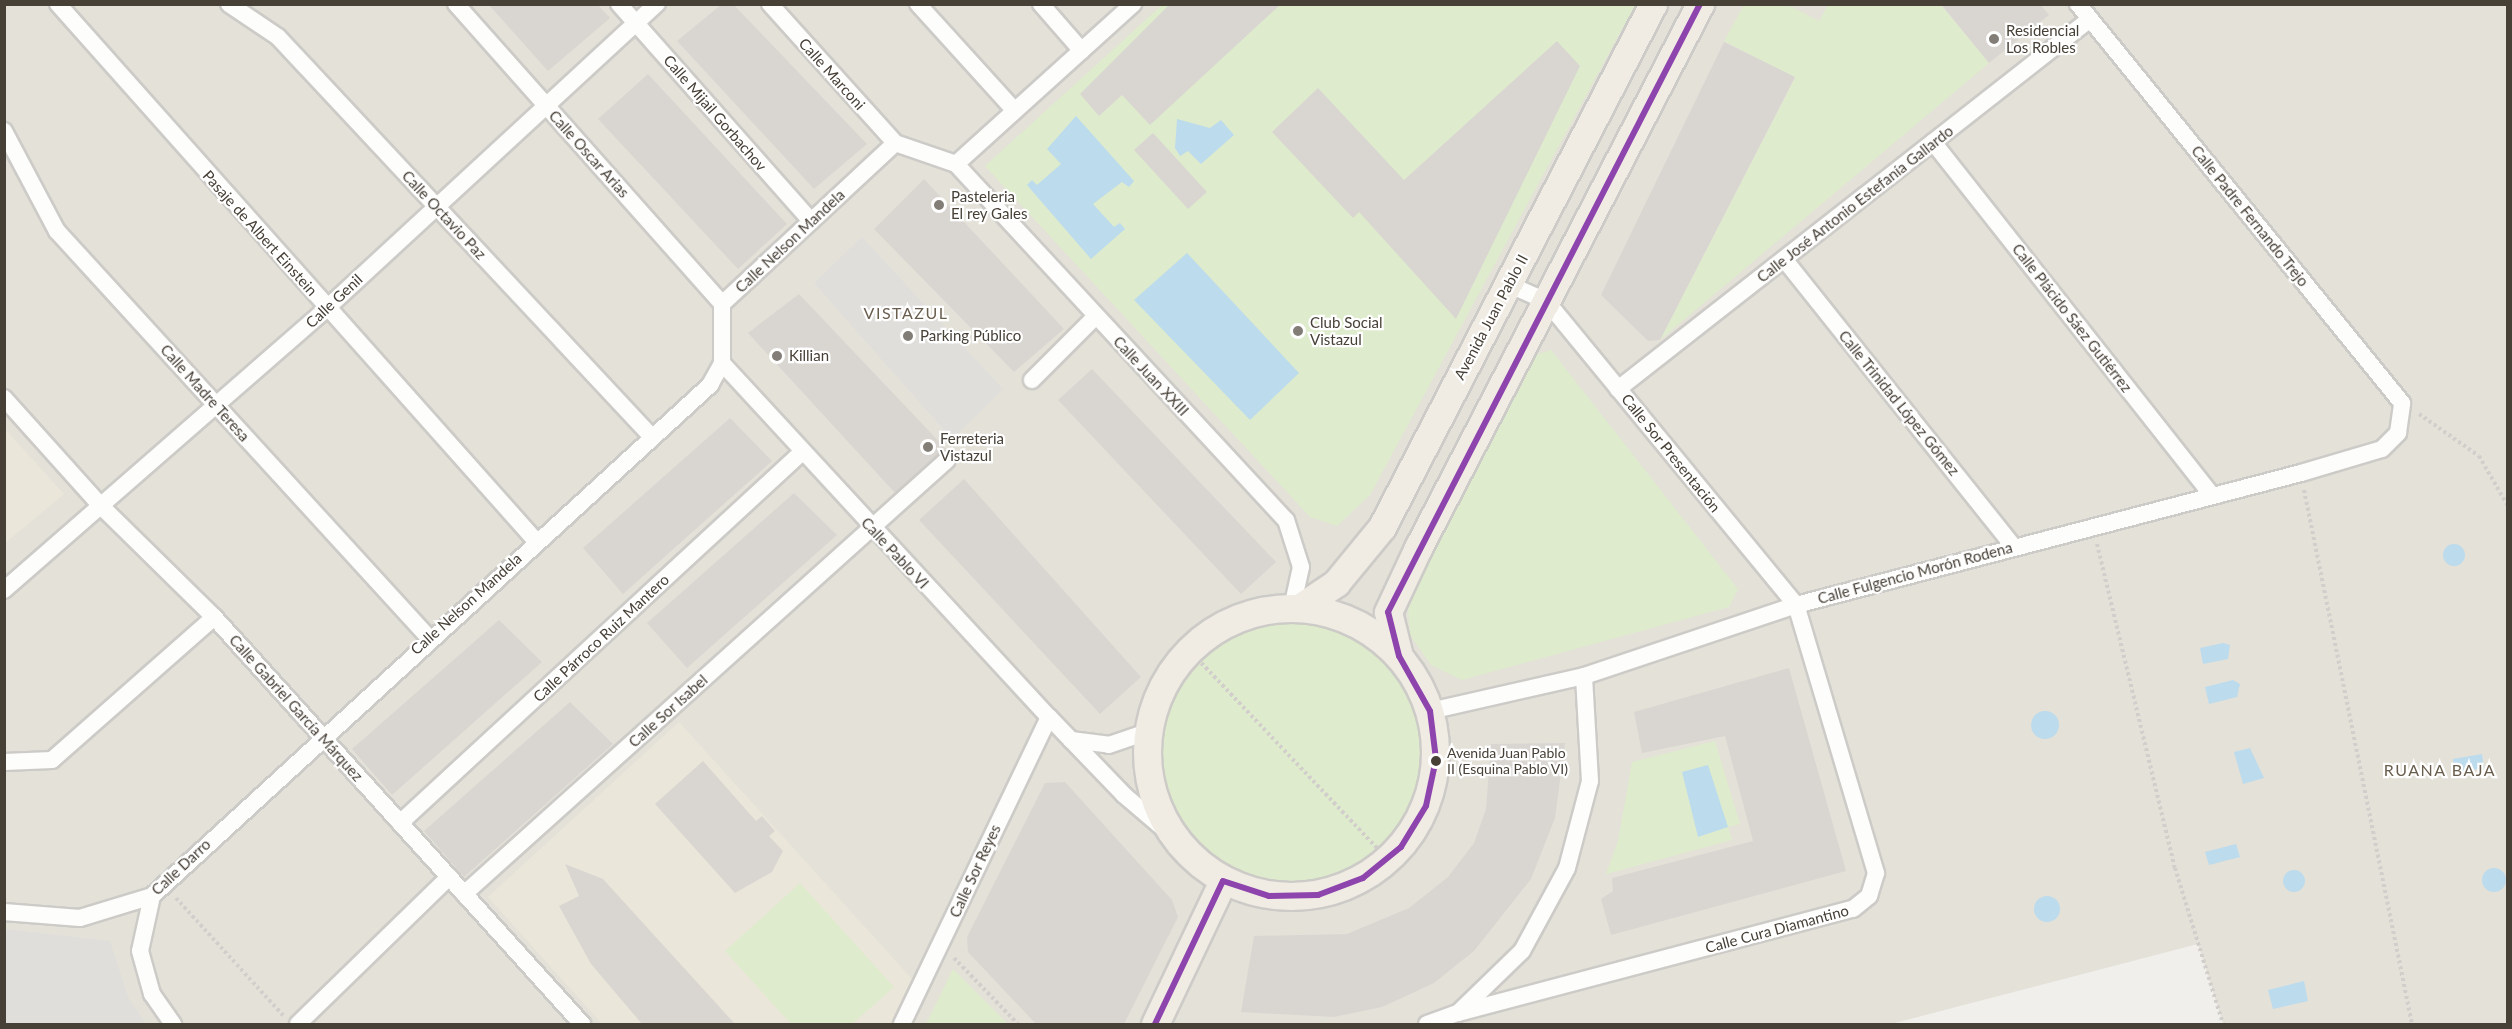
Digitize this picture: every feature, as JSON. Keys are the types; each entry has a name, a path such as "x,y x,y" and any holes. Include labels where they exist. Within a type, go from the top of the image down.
{"main road":[{"name":"Avenida Juan Pablo II","path":"1296,608 1336,583 1382,527 1653,4"},
{"path":"1400,656 1371,632 1337,615 1296,608 1251,613 1213,630 1189,650 1158,692 1147,732 1146,768 1170,834 1194,861 1223,881 1269,896 1318,895 1363,878 1401,847 1426,806 1436,759 1430,711 1400,656 1388,612 1700,4"},
{"path":"1161,1023 1223,881"}],"street":[{"name":"Pasaje de Albert Einstein","path":"58,4 536,541"},
{"name":"Calle Octavio Paz","path":"228,4 278,37 651,436"},
{"name":"Calle Oscar Arias","path":"456,4 722,304"},
{"name":"Calle Mijail Gorbachov","path":"620,4 811,221"},
{"name":"Calle Genil","path":"4,590 327,308 435,205 657,4"},
{"name":"Calle Marconi","path":"770,4 895,143"},
{"path":"918,4 1015,111"},
{"path":"1041,4 1082,51"},
{"path":"895,143 957,164 1133,4"},
{"name":"Calle Padre Fernando Trejo","path":"2078,4 2402,403"},
{"name":"Calle José Antonio Estefanía Gallardo","path":"1618,389 2090,19"},
{"name":"Calle Madre Teresa","path":"4,131 57,231 429,638"},
{"name":"Calle Plácido Sáez Gutiérrez","path":"1933,142 2211,494"},
{"name":"Calle Nelson Mandela","path":"321,736 710,385 722,363 722,304 895,143"},
{"name":"Calle Juan XXIII","path":"957,164 1095,317 1286,520 1301,567 1296,608"},
{"name":"Calle Trinidad López Gómez","path":"1784,259 2014,547"},
{"path":"1508,284 1546,301"},
{"name":"Calle Sor Presentación","path":"1546,301 1796,605"},
{"path":"1032,380 1095,317"},
{"name":"Calle Pablo VI","path":"722,363 1049,717 1170,834"},
{"name":"Calle Gabriel García Márquez","path":"4,398 101,506 214,617 582,1024"},
{"name":"Calle Fulgencio Morón Rodena","path":"1430,711 1584,676 1796,605 2093,528 2211,494 2301,473 2382,449 2398,433 2402,403"},
{"name":"Calle Párroco Ruiz Mantero","path":"400,823 802,452"},
{"name":"Calle Sor Isabel","path":"464,894 947,460"},
{"name":"Calle Cura Diamantino","path":"1427,1024 1458,1013 1853,909 1869,896 1876,873 1796,605"},
{"path":"4,762 52,760 214,617"},
{"path":"1458,1013 1522,951 1567,868 1590,781 1584,676"},
{"name":"Calle Sor Reyes","path":"902,1024 1049,717"},
{"path":"1071,740 1109,745 1147,732"},
{"name":"Calle Darro","path":"4,912 80,918 158,890 321,736"},
{"path":"298,1024 449,877"},
{"path":"158,890 140,951 152,994 172,1024"}],"path":[{"path":"2402,403 2479,456 2508,506"},
{"path":"2301,473 2412,1024"},
{"path":"2093,528 2175,868 2223,1024"},
{"path":"1189,650 1386,859"},
{"path":"158,890 292,1024"},
{"path":"941,944 1018,1024"}],"shaded area":[{"path":"5,5 2507,5 2507,1024 2223,1024 2198,944 1891,1024 5,1024"},
{"name":"Parking Público","path":"862,237 1003,389 952,439 814,283"},
{"path":"4,428 64,494 5,543 4,543"},
{"path":"679,722 912,979 890,1024 602,1024 488,897"},
{"path":"5,929 110,941 128,997 146,1024 5,1024"}],"green space":[{"name":"Club Social Vistazul","path":"1162,5 1635,5 1370,495 1337,526 1310,517 985,166"},
{"path":"1744,5 1788,5 1819,21 1828,5 1941,5 1989,63 1660,340 1795,78 1724,41"},
{"path":"1551,350 1738,589 1729,607 1462,680 1431,665 1410,635 1408,609 1414,586 1532,356"},
{"path":"1278,609 1306,609 1334,615 1360,626 1383,641 1403,661 1418,684 1429,710 1435,738 1433,780 1418,820 1403,843 1383,863 1360,878 1334,889 1306,895 1278,895 1250,889 1224,878 1201,863 1181,843 1166,820 1155,794 1149,766 1149,738 1155,710 1166,684 1181,661 1201,641 1224,626 1250,615"},
{"path":"1715,741 1740,824 1728,827 1732,840 1606,874 1618,841 1632,762"},
{"path":"800,883 894,987 852,1024 791,1024 725,951"},
{"path":"953,969 1008,1024 926,1024"}],"water":[{"path":"1076,116 1134,181 1129,187 1122,182 1093,204 1114,227 1120,223 1125,229 1091,259 1027,185 1032,180 1037,185 1061,164 1047,149"},
{"path":"1177,119 1210,128 1221,120 1234,135 1201,164 1188,151 1180,156 1175,148"},
{"path":"1187,253 1299,373 1250,420 1134,300"},
{"path":"2454,544 2462,547 2465,555 2462,563 2454,566 2446,563 2443,555 2446,547"},
{"path":"2223,643 2230,645 2228,659 2203,664 2200,648"},
{"path":"2233,680 2240,684 2237,697 2209,704 2205,687"},
{"path":"2045,711 2055,715 2059,725 2055,735 2045,739 2035,735 2031,725 2035,715"},
{"path":"2250,748 2264,778 2243,784 2234,752"},
{"path":"2482,754 2484,768 2455,773 2453,759"},
{"path":"1708,765 1728,827 1698,837 1682,772"},
{"path":"2236,844 2240,857 2209,865 2205,852"},
{"path":"2494,868 2502,872 2506,880 2502,888 2494,892 2486,888 2482,880 2486,872"},
{"path":"2290,870 2298,870 2305,877 2305,885 2298,892 2290,892 2283,885 2283,877"},
{"path":"2047,896 2056,900 2060,909 2056,918 2047,922 2038,918 2034,909 2038,900"},
{"path":"2304,981 2308,1001 2273,1009 2268,990"}],"building":[{"path":"488,4 597,4 610,18 548,71"},
{"path":"722,4 733,4 867,144 814,189 677,41"},
{"path":"1170,4 1281,4 1150,125 1122,95 1099,116 1080,94"},
{"name":"Residencial Los Robles","path":"1941,4 2040,4 2049,15 1989,63"},
{"path":"1557,41 1580,66 1456,319 1359,212 1353,218 1272,132 1318,88 1404,180"},
{"path":"1724,42 1795,77 1660,340 1648,341 1601,295"},
{"path":"648,74 787,224 738,269 598,119"},
{"path":"1153,133 1207,192 1188,209 1134,150"},
{"path":"924,179 1064,329 1014,372 874,229"},
{"path":"799,294 947,450 895,493 748,333"},
{"path":"1092,369 1276,562 1241,594 1058,400"},
{"path":"730,418 772,461 623,594 583,548"},
{"path":"964,479 1141,677 1100,714 919,520"},
{"path":"794,493 837,535 687,668 647,623"},
{"path":"499,620 542,662 392,795 352,749"},
{"path":"1789,668 1846,871 1611,935 1601,899 1613,891 1612,878 1753,841 1725,736 1642,753 1634,712"},
{"path":"570,702 613,744 464,877 424,831"},
{"path":"1565,743 1555,818 1531,879 1474,951 1434,983 1382,1007 1334,1017 1241,1012 1254,936 1347,934 1409,908 1448,877 1474,843 1486,809 1491,744"},
{"path":"703,761 756,821 762,816 775,831 769,836 783,851 772,872 735,893 655,804"},
{"path":"1065,782 1172,900 1178,917 1124,1024 1036,1024 968,952 967,937 1045,783"},
{"path":"565,864 603,879 735,1024 642,1024 591,964 559,906 579,896"}],"transit line":[{"path":"1155,1024 1223,881 1269,896 1318,895 1363,878 1401,847 1426,806 1436,759 1430,711 1399,656 1388,612 1700,4"}],"place":[{"name":"Residencial Los Robles","path":"1994,39"},
{"name":"Pasteleria El rey Gales","path":"939,205"},
{"name":"Club Social Vistazul","path":"1298,331"},
{"name":"Parking Público","path":"908,336"},
{"name":"Killian","path":"777,356"},
{"name":"Ferreteria Vistazul","path":"928,447"},
{"name":"Avenida Juan Pablo II (Esquina Pablo VI)","path":"1436,761"}],"district":[{"name":"VISTAZUL","path":"906,313"},
{"name":"RUANA BAJA","path":"2440,770"}]}
